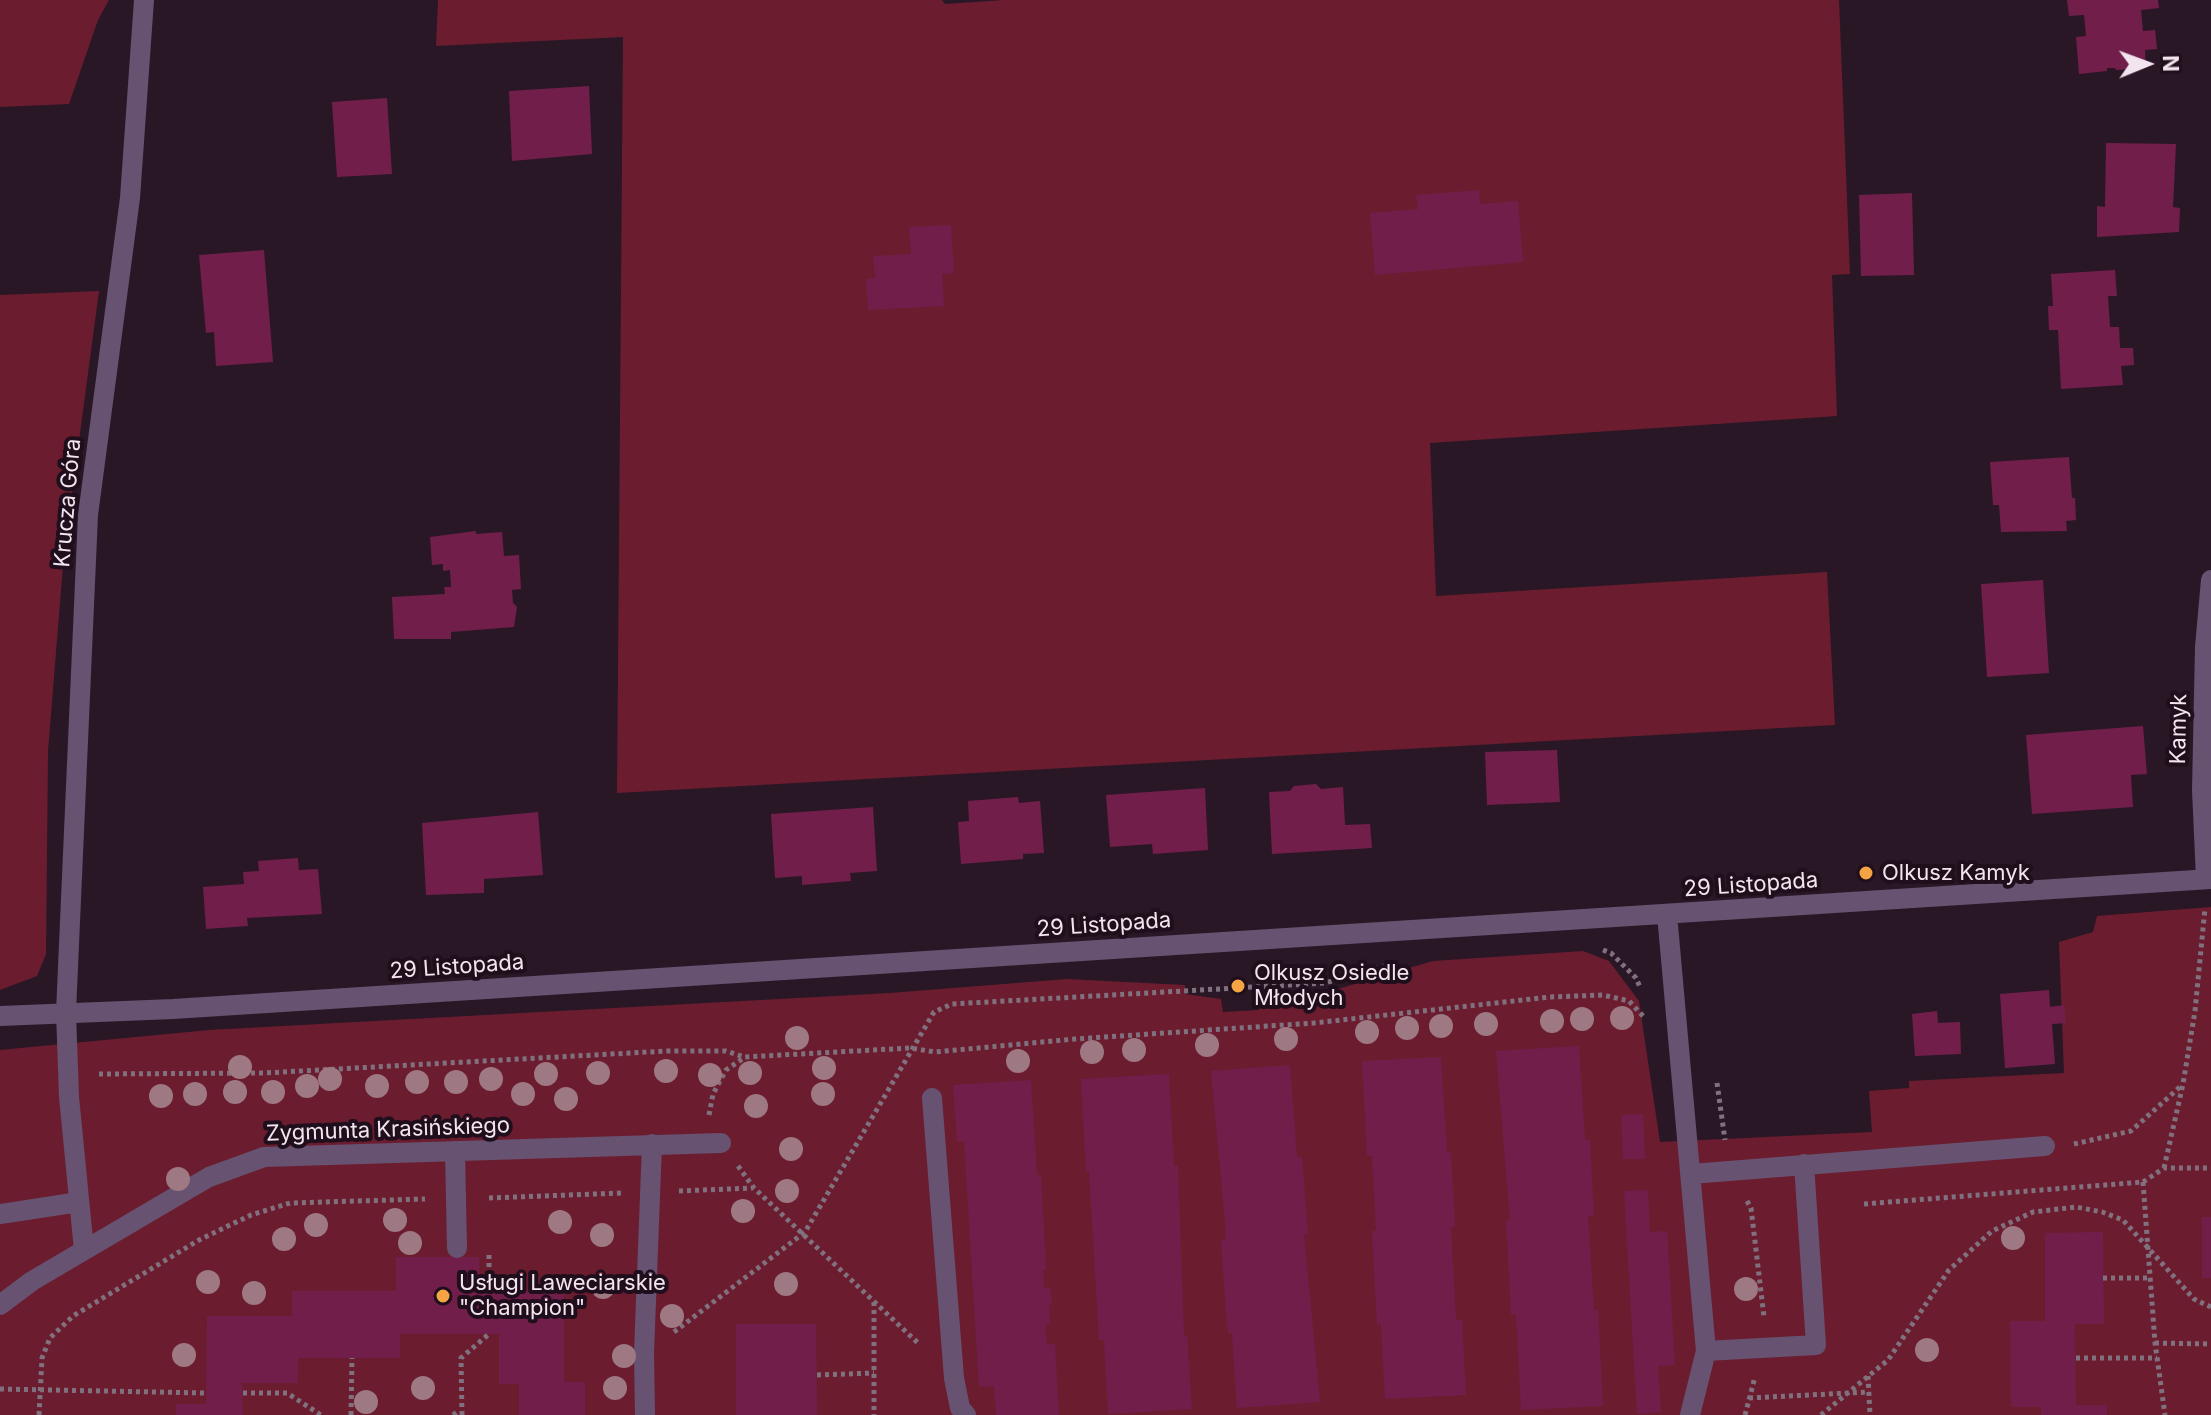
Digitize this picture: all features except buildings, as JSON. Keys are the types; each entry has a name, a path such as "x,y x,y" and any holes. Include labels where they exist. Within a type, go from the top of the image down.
{"street":[{"name":"Krucza Góra","path":"84,1250 69,1097 66,1012 88,515 130,198 144,0"},
{"name":"Kamyk","path":"2208,879 2202,790 2205,647 2211,580"},
{"name":"29 Listopada","path":"0,1016 173,1009 2208,879"},
{"path":"1667,914 1706,1351 1690,1415"},
{"path":"932,1098 954,1378 960,1408 966,1415"},
{"name":"Zygmunta Krasińskiego","path":"0,1305 32,1281 209,1177 264,1157 712,1143"},
{"path":"645,1415 644,1353 652,1144"},
{"path":"1691,1174 2045,1146"},
{"path":"455,1151 457,1248"},
{"path":"1706,1351 1816,1345 1804,1164"},
{"path":"0,1214 79,1202"}],"path":[{"path":"2164,1168 2183,1084 2200,965 2208,879"},
{"path":"1597,948 1611,953 1636,978 1641,989"},
{"path":"644,1353 803,1234 934,1012 952,1004 1325,983 1400,962"},
{"path":"85,1074 264,1073 667,1051 726,1051 745,1057 914,1049 935,1052 1314,1023 1550,997 1603,995 1629,1001 1649,1022 1648,1011"},
{"path":"712,1143 713,1094 726,1070 745,1057"},
{"path":"2045,1146 2090,1142 2131,1131 2183,1084"},
{"path":"1864,1204 2143,1182 2164,1168 2211,1168"},
{"path":"1729,1171 1751,1208 1766,1332 1745,1415"},
{"path":"2143,1182 2155,1343 2165,1415"},
{"path":"664,1191 754,1188 954,1378"},
{"path":"39,1415 42,1358 50,1338 73,1316 199,1240 251,1215 290,1203 624,1193"},
{"path":"489,1198 489,1213"},
{"path":"1821,1415 1888,1360 1949,1270 1992,1231 2033,1212 2076,1207 2123,1220 2194,1299 2211,1307"},
{"path":"489,1244 489,1291"},
{"path":"2103,1278 2150,1278"},
{"path":"874,1301 874,1415"},
{"path":"457,1414 461,1358 489,1334"},
{"path":"2155,1343 2211,1344"},
{"path":"351,1415 352,1358"},
{"path":"2076,1358 2157,1358"},
{"path":"817,1375 874,1373"},
{"path":"1868,1375 1870,1415"},
{"path":"0,1389 206,1393"},
{"path":"1749,1398 1869,1392"},
{"path":"243,1393 287,1393 321,1415"}],"shaded area":[{"path":"0,0 109,0 98,20 69,104 0,107"},
{"path":"438,0 942,0 945,4 1004,0 1839,0 1850,274 1832,275 1837,416 1430,443 1436,596 1827,572 1835,725 617,793 623,37 436,46"},
{"path":"99,291 64,553 48,751 46,954 37,976 0,990 0,295"},
{"path":"2211,907 2211,1415 0,1415 0,1050 209,1030 890,993 1067,979 1185,985 1185,994 1221,999 1223,1012 1259,1010 1259,997 1331,991 1433,961 1583,951 1609,961 1639,1001 1660,1142 1872,1132 1869,1091 1909,1088 1909,1081 2064,1073 2059,942 2093,932 2097,916"}],"place":[{"name":"Olkusz Kamyk","path":"1866,873"},
{"name":"Olkusz Osiedle Młodych","path":"1238,986"},
{"name":"Usługi Laweciarskie \"Champion\"","path":"443,1296"}]}
